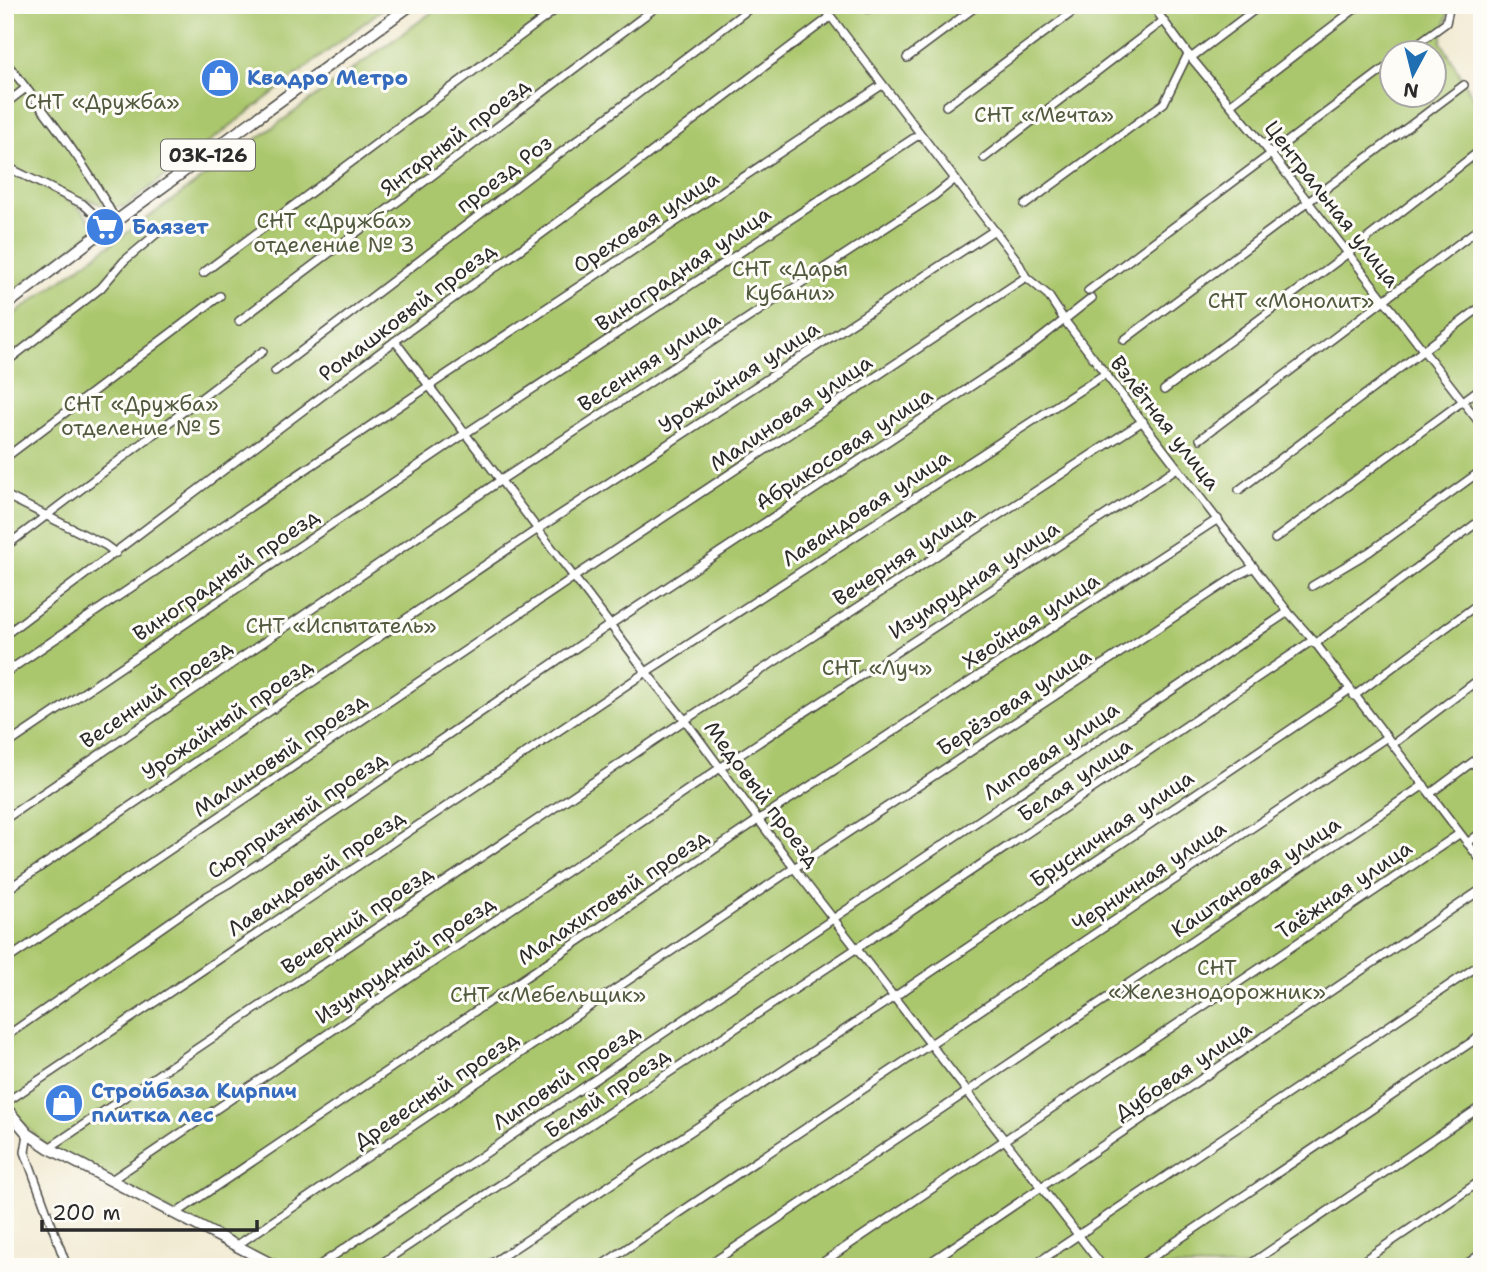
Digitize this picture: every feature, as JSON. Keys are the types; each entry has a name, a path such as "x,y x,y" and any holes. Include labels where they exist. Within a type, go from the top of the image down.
{"main road":[{"name":"03К-126","path":"5,306 112,224 411,5"},
{"path":"5,1105 28,1134 49,1149 278,1267"}],"street":[{"path":"203,273 562,5"},
{"name":"Янтарный проезд","path":"239,321 659,5"},
{"name":"проезд Роз","path":"275,371 754,5"},
{"name":"Взлётная улица","path":"822,5 1017,260 1026,277 1048,295 1105,374 1482,862"},
{"path":"907,58 978,5"},
{"path":"946,106 1082,5"},
{"name":"Центральная улица","path":"1152,5 1482,426"},
{"path":"1025,205 1164,103 1190,56 1261,5"},
{"path":"1231,104 1360,5"},
{"path":"1425,38 1446,23 1449,9"},
{"name":"Ромашковый проезд","path":"5,635 830,17"},
{"path":"984,159 1163,21"},
{"path":"5,61 63,135 98,187 112,224"},
{"name":"Абрикосовая улица","path":"611,624 1026,350 1065,321 1090,295 1378,74"},
{"name":"Ореховая улица","path":"5,673 429,386 882,85"},
{"path":"1124,340 1464,85"},
{"path":"5,104 26,88"},
{"name":"Виноградная улица","path":"466,433 920,134"},
{"path":"1164,390 1347,254 1482,149"},
{"path":"5,166 83,204 112,224"},
{"name":"Весенняя улица","path":"501,480 934,196 955,179"},
{"path":"1200,439 1482,226"},
{"path":"5,363 101,288 124,261 161,230"},
{"name":"Урожайная улица","path":"538,529 993,230"},
{"name":"Малиновая улица","path":"574,577 1026,277"},
{"path":"5,458 220,296"},
{"path":"1239,490 1482,306"},
{"name":"Медовый проезд","path":"395,341 685,720 794,868 1103,1267"},
{"path":"5,547 263,351"},
{"name":"Лавандовая улица","path":"646,672 1105,374"},
{"path":"1275,539 1482,387"},
{"name":"Вечерняя улица","path":"685,720 1143,421"},
{"name":"Виноградный проезд","path":"5,746 466,433"},
{"name":"Изумрудная улица","path":"720,768 1177,468"},
{"path":"1312,586 1369,552 1482,470"},
{"name":"Весенний проезд","path":"5,819 501,480"},
{"path":"5,495 116,553"},
{"name":"Хвойная улица","path":"758,820 1217,519"},
{"name":"Белая улица","path":"857,948 1314,642 1482,519"},
{"name":"Урожайный проезд","path":"5,891 538,529"},
{"name":"Берёзовая улица","path":"794,868 1254,567"},
{"name":"Малиновый проезд","path":"5,961 574,577"},
{"name":"Брусничная улица","path":"486,1267 1351,693 1482,601"},
{"name":"Липовая улица","path":"834,917 1288,612"},
{"name":"Сюрпризный проезд","path":"5,1037 207,896 611,624"},
{"name":"Лавандовый проезд","path":"5,1105 646,672"},
{"name":"Черничная улица","path":"599,1267 1390,741 1482,677"},
{"name":"Вечерний проезд","path":"49,1149 685,720"},
{"path":"1431,793 1482,755"},
{"name":"Изумрудный проезд","path":"110,1181 720,768"},
{"name":"Каштановая улица","path":"706,1267 1424,785"},
{"name":"Малахитовый проезд","path":"175,1214 758,820"},
{"path":"1467,843 1482,832"},
{"name":"Таёжная улица","path":"816,1267 1459,834"},
{"name":"Древесный проезд","path":"236,1246 794,868"},
{"name":"Дубовая улица","path":"923,1267 1482,889"},
{"name":"Липовый проезд","path":"317,1267 834,917"},
{"name":"Белый проезд","path":"376,1267 857,948"},
{"path":"1031,1267 1482,962"},
{"path":"1138,1267 1482,1035"},
{"path":"1246,1267 1482,1107"},
{"path":"28,1134 25,1152 67,1267"},
{"path":"1354,1267 1482,1180"},
{"path":"1462,1267 1482,1254"}],"green space":[{"name":"СНТ «Дружба»","path":"5,5 385,7 126,206 112,208 86,199 83,203 5,163"},
{"path":"442,5 1447,5 1449,9 1442,38 1378,38 1378,108 1448,108 1448,54 1482,111 1482,1267 277,1267 49,1148 5,1107 5,321"},
{"path":"5,166 77,206 98,228 5,297"}],"place":[{"name":"Квадро Метро","path":"220,78"},
{"name":"Баязет","path":"105,227"},
{"name":"Стройбаза Кирпич плитка лес","path":"64,1103"}],"park label":[{"name":"СНТ «Мечта»","path":"1044,115"},
{"name":"СНТ «Дружба» отделение № 3","path":"334,233"},
{"name":"СНТ «Дары Кубани»","path":"790,281"},
{"name":"СНТ «Монолит»","path":"1291,301"},
{"name":"СНТ «Дружба» отделение № 5","path":"141,416"},
{"name":"СНТ «Испытатель»","path":"341,626"},
{"name":"СНТ «Луч»","path":"877,668"},
{"name":"СНТ «Железнодорожник»","path":"1217,980"},
{"name":"СНТ «Мебельщик»","path":"548,995"}]}
